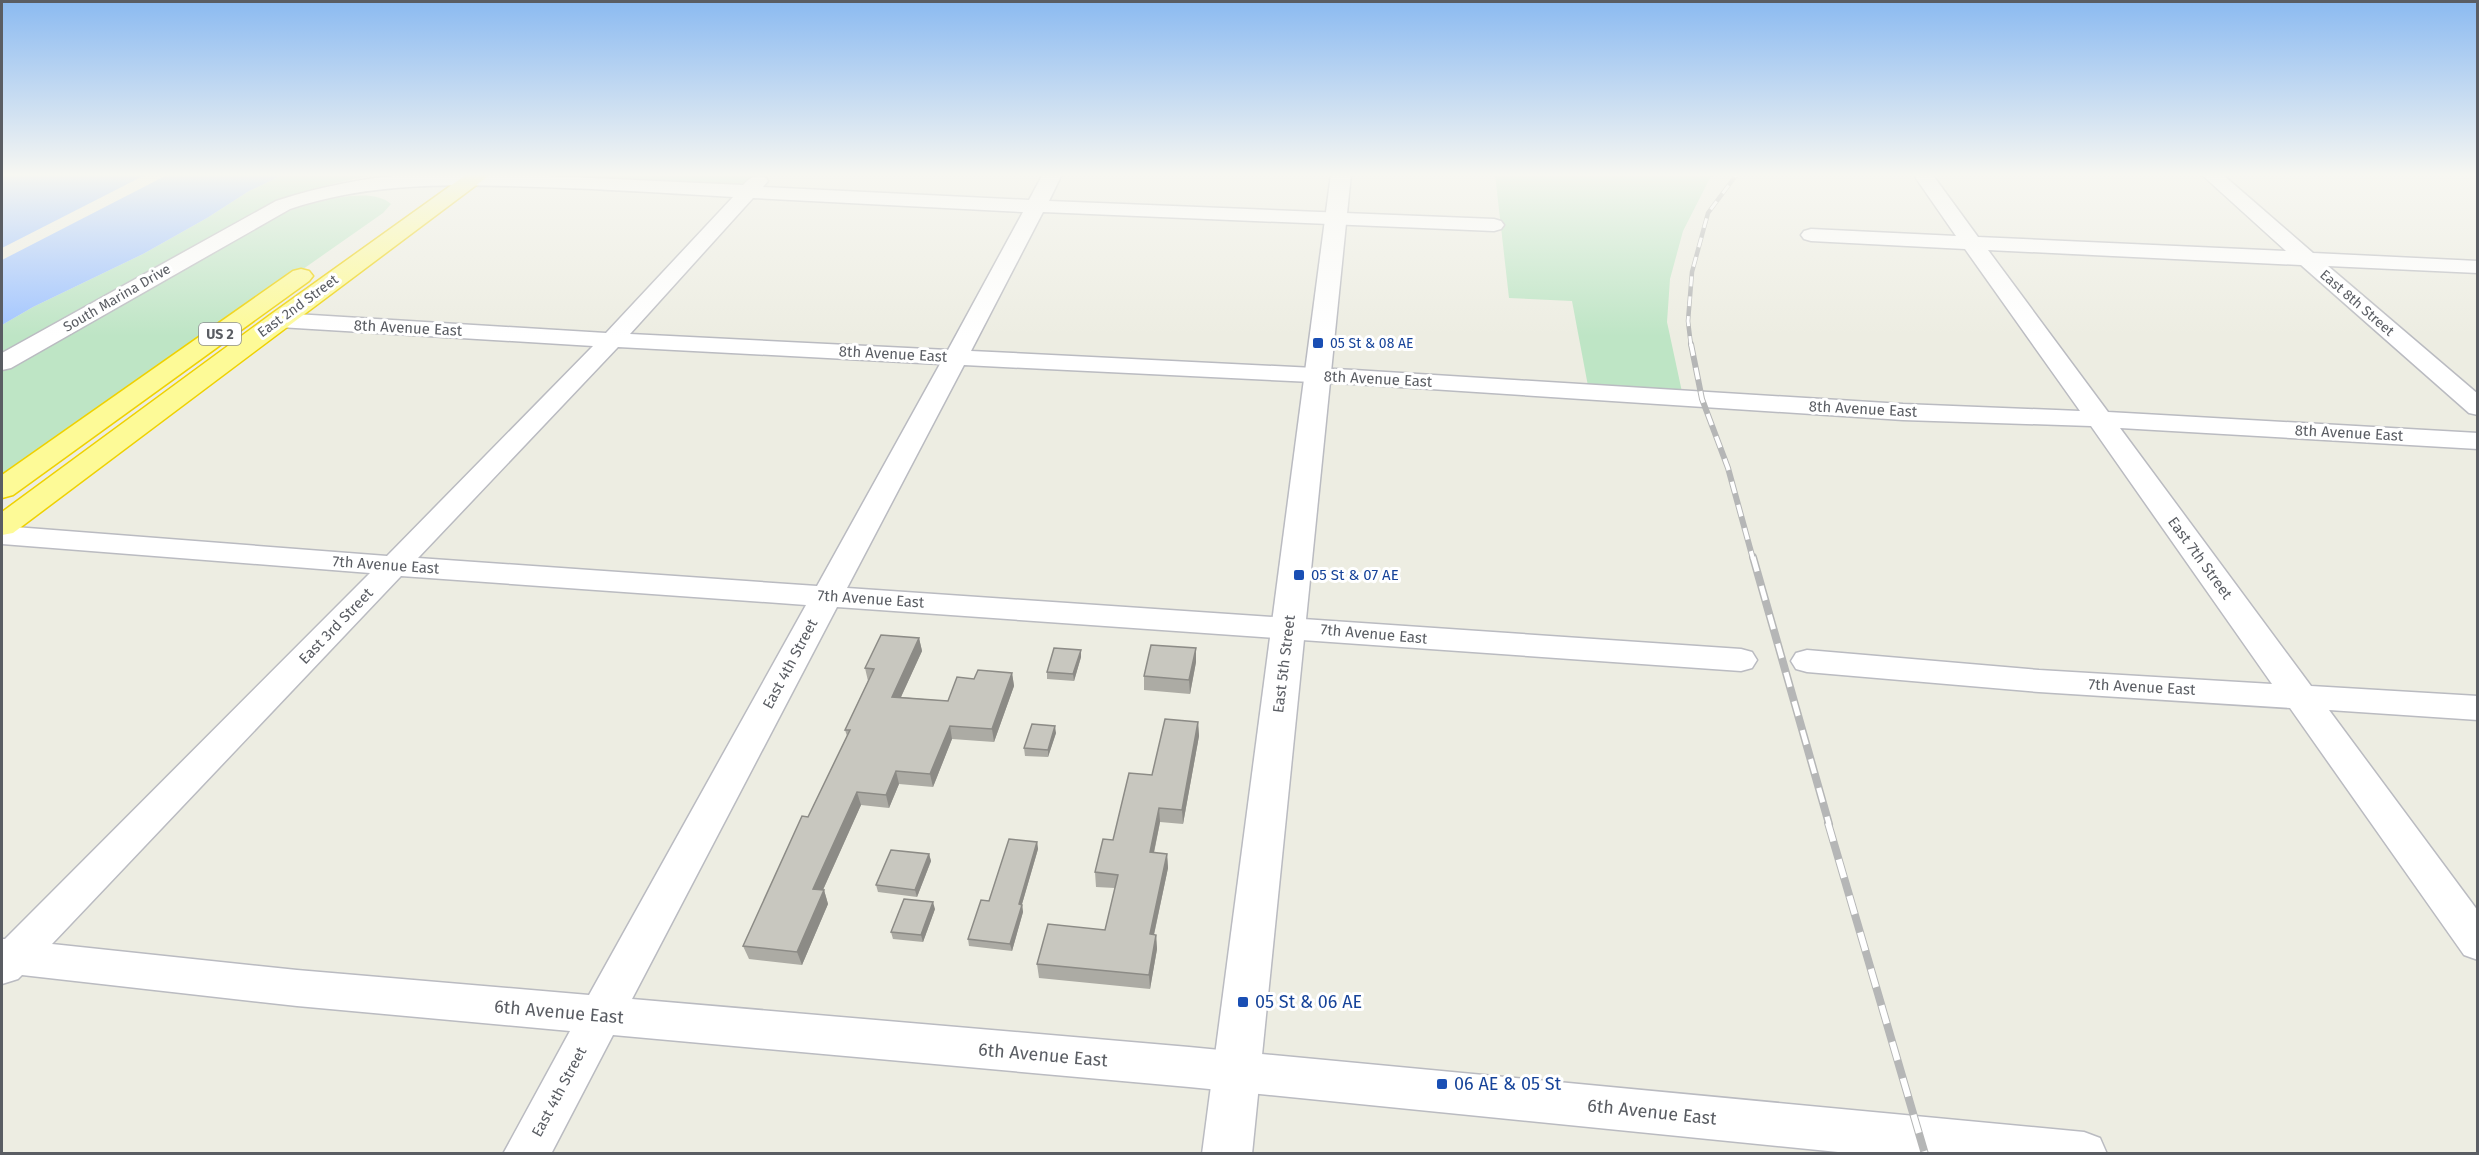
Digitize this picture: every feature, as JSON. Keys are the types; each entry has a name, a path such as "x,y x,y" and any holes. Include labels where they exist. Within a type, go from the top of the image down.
{"highway":[{"name":"East 2nd Street","path":"2,489 370,228"},
{"name":"East 2nd Street","path":"2,526 407,228"}],"street":[{"name":"South Marina Drive","path":"2,363 241,228"},
{"name":"East 3rd Street","path":"5,961 394,566 612,340 715,228"},
{"name":"East 4th Street","path":"526,1154 957,357 1024,228"},
{"name":"East 5th Street","path":"1227,1154 1319,375 1333,228"},
{"name":"East 7th Street","path":"1960,228 2478,943"},
{"name":"East 8th Street","path":"2272,228 2478,408"},
{"path":"1811,235 2478,267"},
{"name":"8th Avenue East","path":"279,320 612,340 1319,375 1903,412 2099,419 2478,441"},
{"name":"7th Avenue East","path":"2,535 394,566 1288,627 1524,647 1741,660"},
{"name":"7th Avenue East","path":"1807,661 2039,681 2478,708"},
{"name":"6th Avenue East","path":"5,961 1237,1072 2084,1154"}],"green space":[{"path":"189,228 362,228 2,480 2,325 33,307 143,254"},
{"path":"1501,228 1685,228 1670,279 1667,322 1682,392 1588,386 1572,301 1509,298"}],"water":[{"path":"2,228 41,228 2,248"},
{"path":"64,228 189,228 143,254 33,307 2,325 2,260"}],"building":[{"path":"881,635 919,638 892,697 948,701 957,677 974,679 978,670 1012,673 992,729 950,726 930,774 896,771 886,795 857,792 813,889 824,890 797,952 743,946 802,816 808,817 850,730 845,730 874,669 865,668"},
{"path":"1151,645 1196,648 1189,680 1144,676"},
{"path":"1054,648 1081,650 1073,674 1047,672"},
{"path":"1165,719 1198,722 1182,810 1159,808 1150,852 1167,854 1150,934 1156,935 1149,975 1037,964 1048,924 1105,930 1118,875 1095,872 1103,839 1113,840 1129,773 1152,775"},
{"path":"1032,724 1055,726 1048,750 1024,748"},
{"path":"1009,839 1037,842 1010,944 968,939 981,900 989,901"},
{"path":"891,850 929,854 915,890 876,885"},
{"path":"904,899 933,902 921,935 891,932"}],"railway":[{"path":"1691,346 1688,321 1692,272 1704,228"},
{"path":"1691,344 1702,399 1728,468 1753,559"},
{"path":"1753,557 1829,824"},
{"path":"1828,823 1925,1154"}],"place":[{"name":"05 St & 08 AE","path":"1318,343"},
{"name":"05 St & 07 AE","path":"1299,575"},
{"name":"05 St & 06 AE","path":"1243,1002"},
{"name":"06 AE & 05 St","path":"1442,1084"}]}
